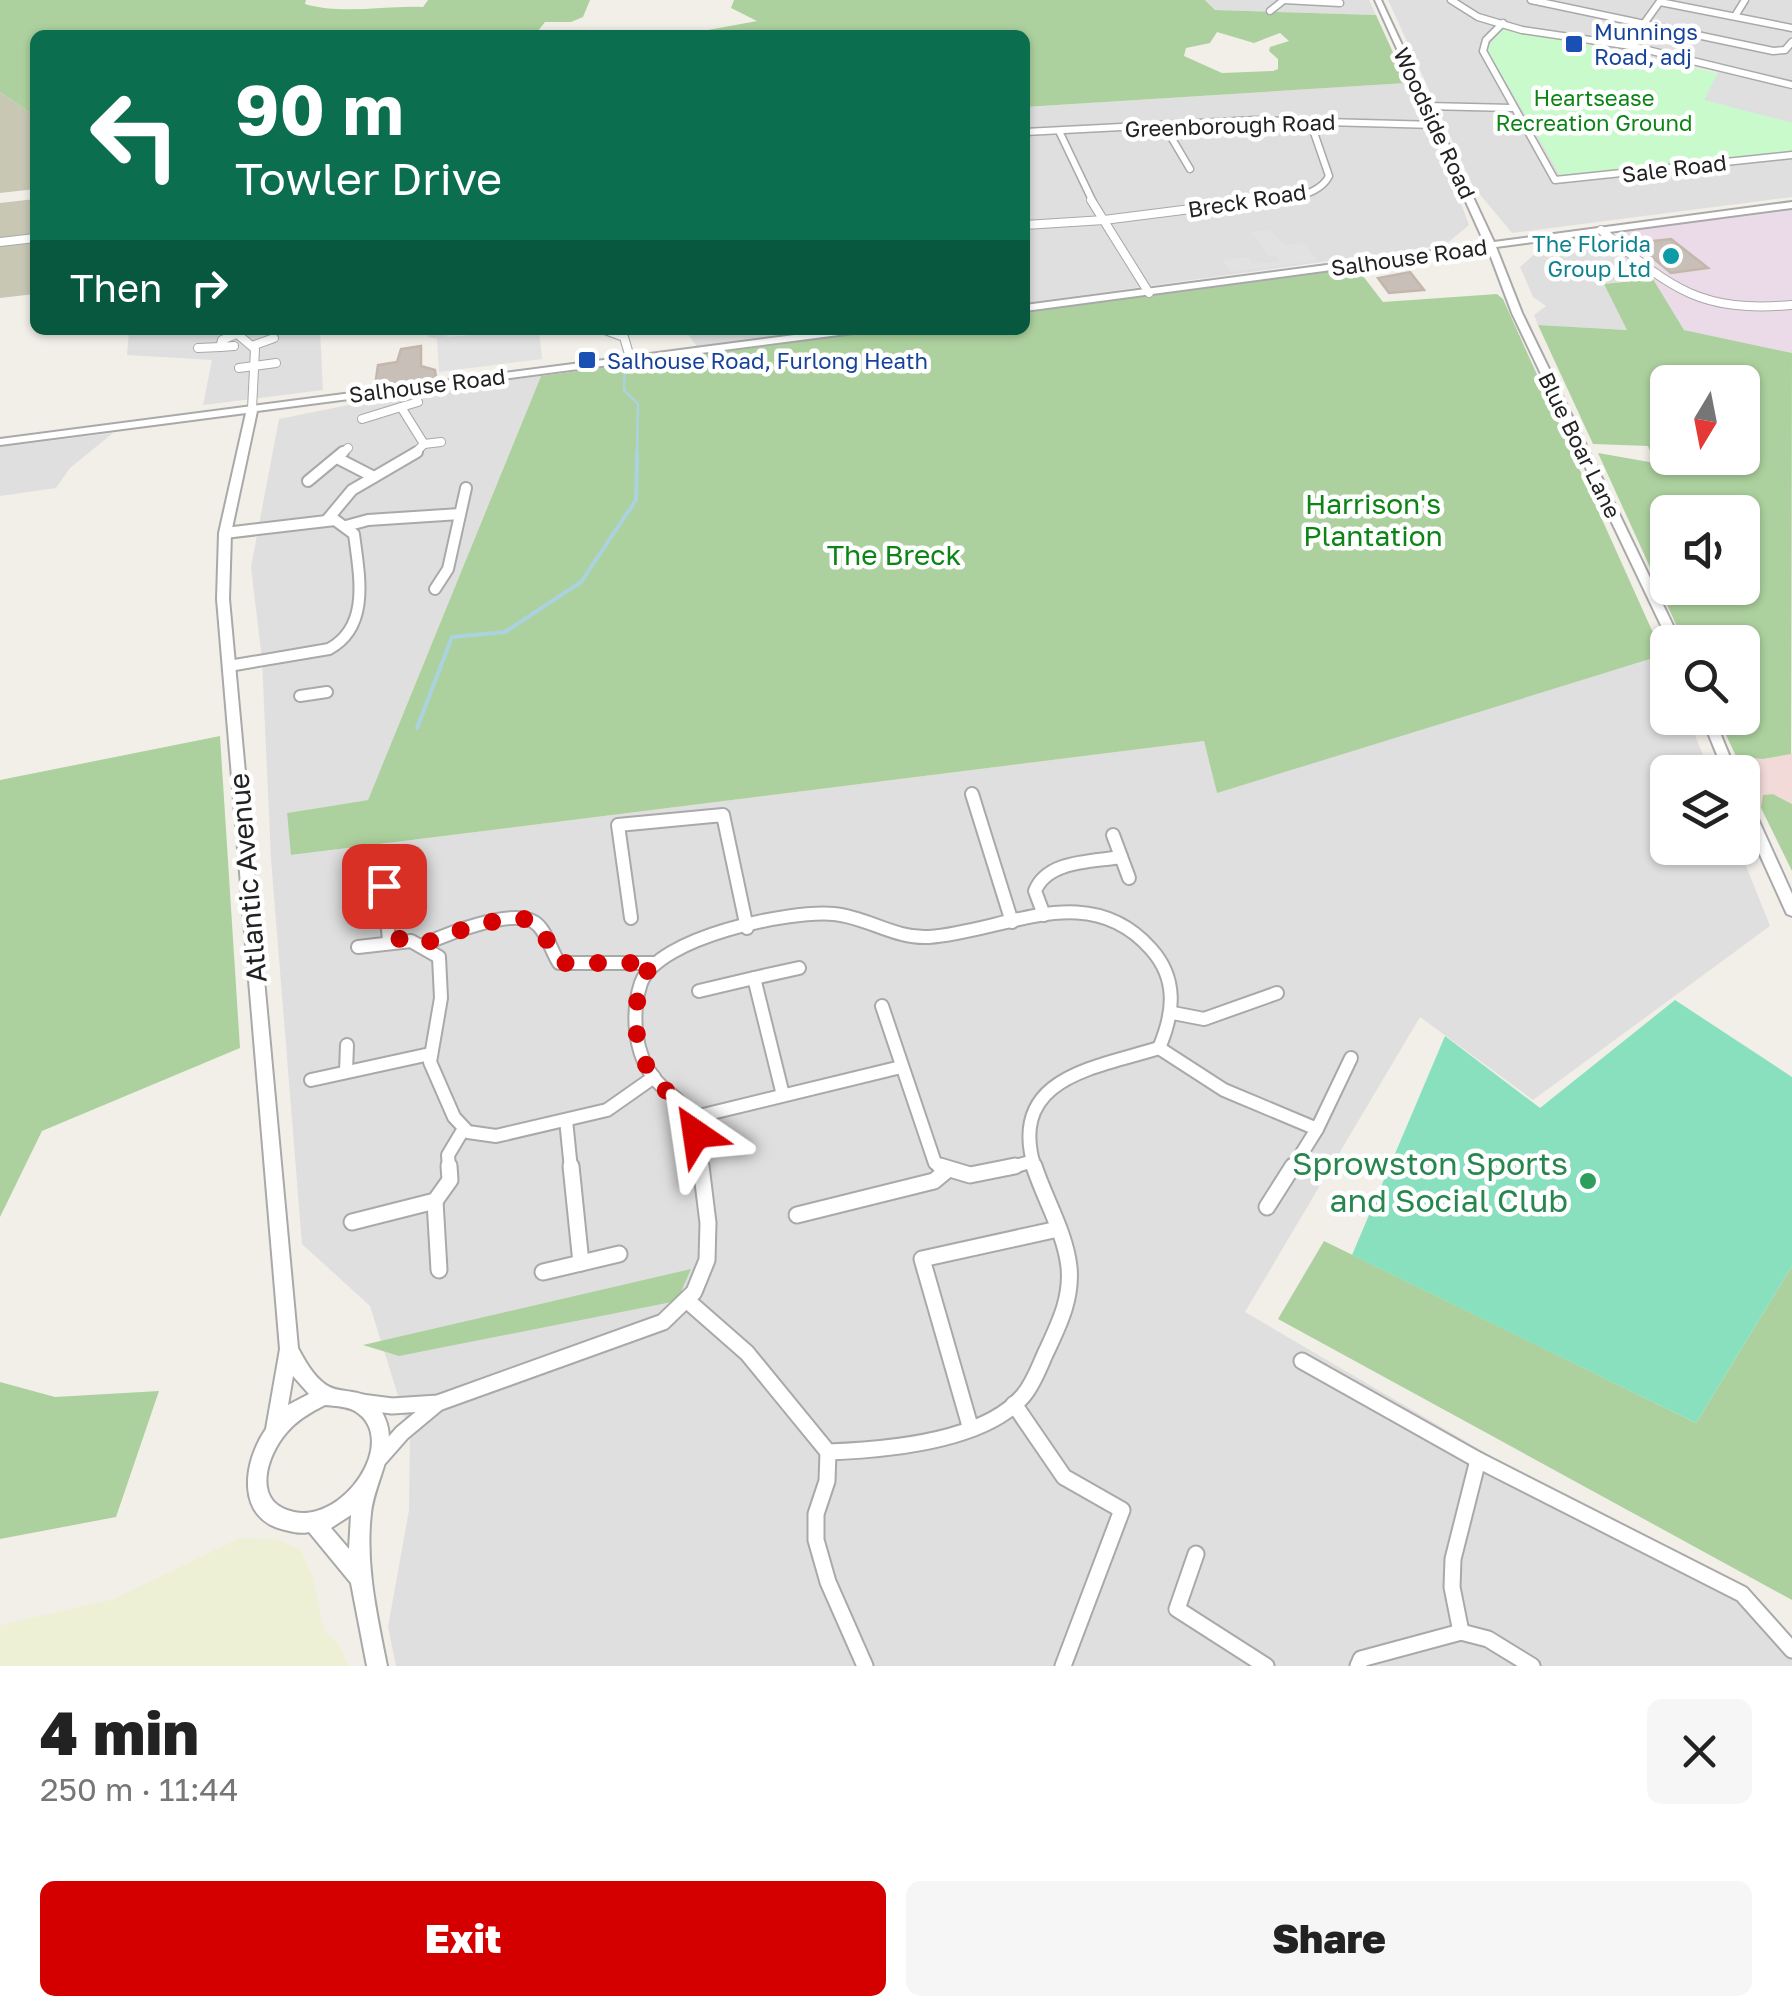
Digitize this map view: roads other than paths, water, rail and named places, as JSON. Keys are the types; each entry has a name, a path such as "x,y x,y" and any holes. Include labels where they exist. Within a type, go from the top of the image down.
{"street":[{"path":"1258,5 1270,9 1284,0 1340,3"},
{"name":"Woodside Road","path":"1378,0 1491,246"},
{"path":"1450,0 1467,14 1503,23 1634,46 1657,56 1792,85"},
{"path":"1531,0 1774,51 1788,49 1792,42"},
{"path":"1735,16 1745,0"},
{"path":"1634,46 1633,40 1661,1 1792,28"},
{"name":"Sale Road","path":"1503,23 1486,40 1483,52 1556,181 1792,154"},
{"path":"1427,106 1512,108"},
{"name":"Greenborough Road","path":"1030,132 1256,120 1436,125"},
{"name":"Breck Road","path":"1101,220 1306,194 1325,184 1329,176 1310,121"},
{"path":"1164,126 1190,168"},
{"path":"1059,131 1101,220 1149,293"},
{"name":"Salhouse Road","path":"1030,307 1792,205"},
{"path":"1030,225 1101,220"},
{"path":"1602,230 1667,285 1694,298 1744,308 1792,305"},
{"path":"0,242 30,239"},
{"name":"Blue Boar Lane","path":"1491,246 1528,337 1667,625"},
{"path":"220,347 222,340 234,335"},
{"path":"237,335 255,348 252,409"},
{"path":"619,335 624,337 631,360"},
{"name":"Salhouse Road","path":"0,442 817,335"},
{"path":"252,346 274,338"},
{"path":"198,348 234,346"},
{"path":"239,368 276,364"},
{"path":"362,419 418,402"},
{"path":"401,407 424,444"},
{"name":"Atlantic Avenue","path":"252,409 225,533 224,599 289,1349 274,1428 257,1470 260,1496 276,1516 300,1524 314,1523"},
{"path":"424,444 441,442"},
{"path":"327,520 340,500 420,451 424,444"},
{"path":"308,481 348,448"},
{"path":"337,458 374,477"},
{"path":"435,589 448,568 466,488"},
{"path":"346,526 368,520 460,514"},
{"path":"225,533 327,520 346,526 354,534 359,575 354,628 344,642 229,666"},
{"path":"300,696 327,692"},
{"path":"972,794 1012,922"},
{"path":"631,918 618,826 723,814 747,928"},
{"path":"1113,836 1130,878"},
{"path":"1760,840 1792,910"},
{"path":"360,863 405,853"},
{"path":"1044,915 1035,891 1040,878 1058,868 1122,857"},
{"path":"381,858 389,940"},
{"path":"274,1428 298,1407 324,1396 392,1406 438,1403 663,1322 690,1303 706,1268 710,1232 690,1118 654,1077 639,1043 636,1005 646,972 653,963 662,954 688,942 832,914 910,938 950,936 1066,910 1099,912 1124,920 1140,932 1160,960 1172,994 1173,1013 1159,1048"},
{"path":"424,944 447,934 518,918 533,922 542,931 549,951 560,963 653,963"},
{"path":"358,947 406,938 424,944 439,957 440,1006 430,1034 432,1075 448,1098 448,1112 463,1130 478,1136 496,1136 607,1110 654,1077"},
{"path":"699,991 799,968"},
{"path":"754,978 783,1096"},
{"path":"1173,1013 1204,1018 1277,994"},
{"path":"882,1006 935,1163 945,1172 966,1177 1033,1161"},
{"path":"346,1071 347,1045"},
{"path":"1159,1048 1224,1090 1317,1129"},
{"path":"828,1452 922,1442 970,1426 1020,1401 1057,1330 1071,1292 1067,1254 1033,1161 1029,1133 1036,1104 1057,1080 1159,1048"},
{"path":"311,1080 430,1054"},
{"path":"1267,1207 1317,1129 1351,1058"},
{"path":"690,1118 901,1067"},
{"path":"566,1120 580,1264"},
{"path":"438,1270 436,1201 450,1180 448,1155 463,1130"},
{"path":"797,1215 934,1181 945,1172"},
{"path":"352,1222 436,1201"},
{"path":"970,1426 922,1259 1058,1229"},
{"path":"544,1272 618,1254"},
{"path":"690,1303 715,1320 758,1364 828,1452 828,1480 816,1514 816,1540 828,1582 865,1666"},
{"path":"289,1349 303,1375 324,1396"},
{"path":"1302,1361 1478,1460 1742,1594 1792,1650"},
{"path":"361,1402 377,1420 379,1460"},
{"path":"376,1666 359,1576 356,1533 366,1488 379,1460 402,1432 438,1403"},
{"path":"1014,1404 1064,1477 1122,1510 1063,1666"},
{"path":"1460,1632 1452,1587 1453,1560 1478,1460"},
{"path":"359,1576 314,1523 342,1510 366,1488"},
{"path":"1196,1554 1177,1609 1266,1666"},
{"path":"1358,1666 1361,1659 1460,1632 1488,1639 1532,1666"}],"waterway":[{"path":"625,365 624,390 638,404 637,455"},
{"path":"417,728 452,637 505,632 581,582 636,500 637,461"}],"place":[{"name":"Munnings Road, adj","path":"1574,44"},
{"name":"The Florida Group Ltd","path":"1671,256"},
{"name":"Salhouse Road, Furlong Heath","path":"587,360"},
{"name":"Sprowston Sports and Social Club","path":"1588,1181"}],"park label":[{"name":"Heartsease Recreation Ground","path":"1594,110"},
{"name":"Harrison's Plantation","path":"1373,519"},
{"name":"The Breck","path":"894,554"}]}
